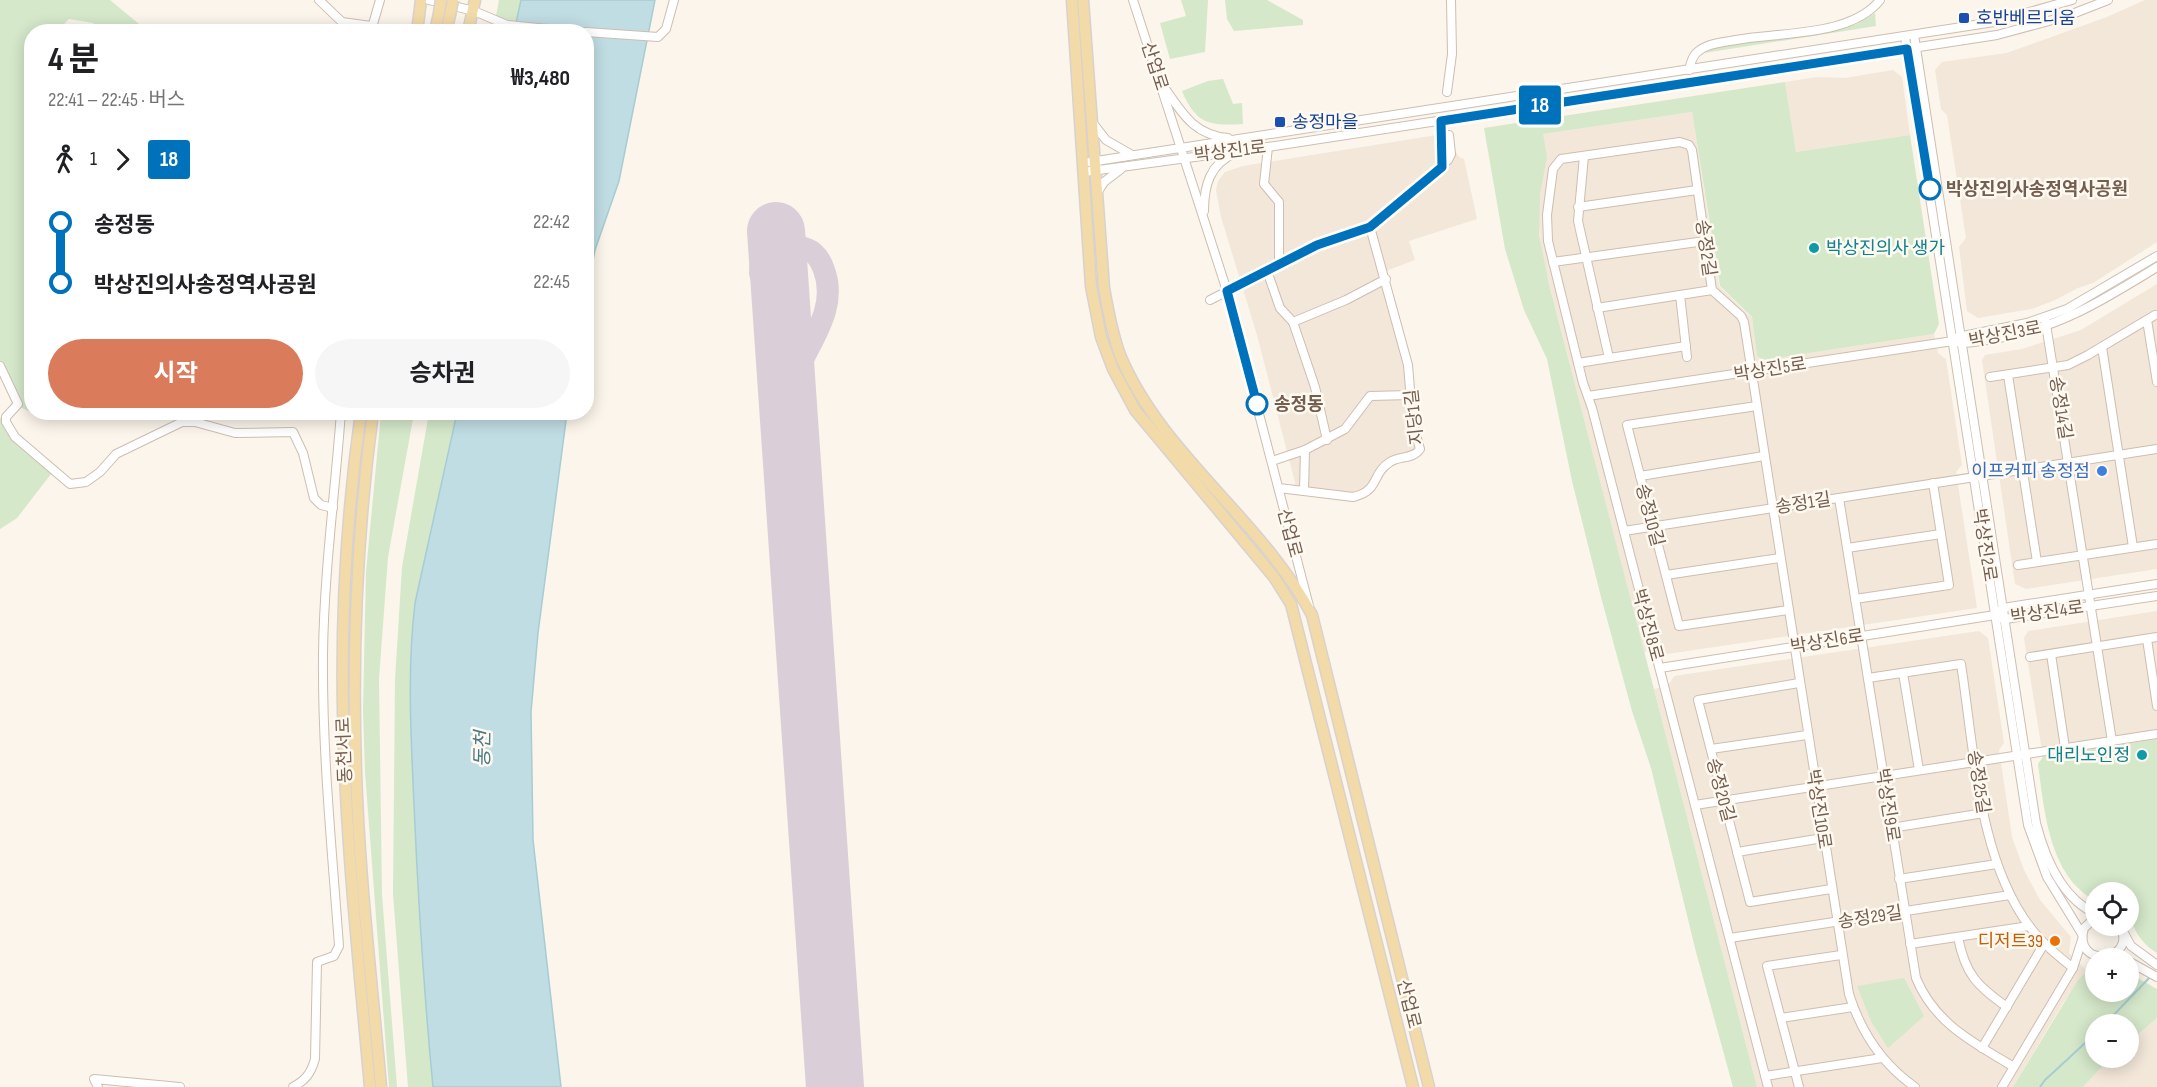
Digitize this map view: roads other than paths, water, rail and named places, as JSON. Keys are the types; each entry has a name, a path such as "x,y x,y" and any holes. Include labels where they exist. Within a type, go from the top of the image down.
{"main road":[{"path":"418,24 421,0"},
{"path":"441,0 445,24"},
{"path":"439,24 453,0"},
{"name":"산업로","path":"1072,0 1095,314 1113,369 1135,410 1274,577 1291,604 1412,1083"},
{"path":"1083,0 1108,313 1120,354 1150,409 1286,571 1312,615"},
{"path":"470,24 475,5"},
{"name":"동천서로","path":"360,420 346,569 343,710 350,849 370,1087"},
{"name":"동천서로","path":"372,420 357,571 355,710 360,848 381,1087"},
{"name":"산업로","path":"1312,615 1429,1087"}],"street":[{"path":"319,0 342,22 350,24"},
{"path":"373,24 380,0"},
{"path":"429,0 475,5 510,24"},
{"path":"594,33 654,38 661,36 666,29 674,0"},
{"name":"산업로","path":"1133,0 1227,291 1312,615"},
{"path":"1448,92 1452,54 1451,0"},
{"path":"1689,70 1694,55 1706,47 1754,37 1842,25 1865,15 1880,0"},
{"name":"박상진1로","path":"1165,156 1238,139 1994,22 2072,0"},
{"name":"박상진1로","path":"1183,153 1268,147 1912,49 2026,28 2108,0"},
{"name":"박상진2로","path":"1910,36 1953,341 2005,619 2032,842 2047,877 2087,948"},
{"name":"박상진2로","path":"1912,49 1962,340 1995,615 2021,755 2047,856 2063,885 2076,901 2085,907"},
{"path":"1159,79 1182,113 1197,129 1210,135 1238,139"},
{"path":"1092,121 1097,131 1113,146 1135,155"},
{"path":"1441,121 1442,167"},
{"path":"1210,300 1317,245 1370,227 1442,167 1451,154 1449,135"},
{"name":"송정2길","path":"1556,162 1584,156 1685,143 1692,150 1712,290 1744,322 1772,508"},
{"path":"1268,147 1264,184 1279,202 1279,264"},
{"path":"1204,220 1205,193 1210,176 1219,163 1241,150"},
{"path":"1084,167 1135,155 1165,156"},
{"path":"1095,165 1129,165 1165,156"},
{"path":"1584,156 1578,207 1579,234 1609,358"},
{"name":"박상진8로","path":"1556,162 1549,198 1547,227 1553,262 1768,1087"},
{"path":"1097,194 1108,178 1129,165"},
{"path":"1578,207 1698,190"},
{"name":"지당1길","path":"1279,488 1353,497 1362,495 1375,485 1382,469 1388,463 1419,452 1413,425 1408,365 1370,227"},
{"path":"1553,262 1705,240"},
{"name":"박상진3로","path":"2046,322 2090,298 2157,256"},
{"name":"박상진3로","path":"1953,341 2046,322 2094,306 2157,267"},
{"path":"1267,271 1280,308 1293,322 1315,387 1327,440"},
{"path":"1293,322 1346,300 1386,279"},
{"path":"1597,308 1712,290"},
{"path":"1680,295 1687,357"},
{"path":"1990,377 2055,368 2079,360 2151,318 2157,382"},
{"name":"송정14길","path":"2046,322 2112,741"},
{"name":"박상진5로","path":"1588,396 1953,341"},
{"path":"1578,363 1686,346"},
{"path":"2102,347 2133,547"},
{"path":"0,366 18,403 18,407 6,417 7,424 18,440 70,484 82,483 95,476 119,452 182,422 195,422 227,432 293,432 303,453 314,498 321,505 333,508"},
{"path":"2008,375 2037,562"},
{"path":"1272,461 1305,450 1346,429 1371,396 1411,394"},
{"name":"송정10길","path":"1757,406 1627,425 1679,626 1788,610"},
{"path":"293,1087 303,1082 311,1072 315,1059 317,962 334,956 339,946 326,765 323,657 325,591 340,420"},
{"name":"송정1길","path":"1624,531 2157,449"},
{"path":"1304,491 1305,450"},
{"path":"1640,476 1764,456"},
{"path":"1855,599 1949,585 1933,483"},
{"name":"박상진9로","path":"1839,498 1916,978 1929,1004 1947,1025 2014,1067"},
{"name":"박상진10로","path":"1772,508 1841,955 1853,1008 1882,1058 1903,1083 1915,1087"},
{"path":"1847,549 1941,534"},
{"path":"2018,565 2157,543"},
{"path":"1666,575 1780,558"},
{"name":"박상진4로","path":"2157,584 2003,608 1995,615 2005,619 2157,596"},
{"name":"박상진6로","path":"1659,668 1995,615"},
{"path":"2030,657 2157,638"},
{"path":"2147,639 2156,685 2157,706"},
{"path":"2051,654 2065,748"},
{"name":"송정25길","path":"1868,678 1961,664 1984,813 1997,864 2010,895 2029,926 2044,944 2073,968"},
{"path":"1903,673 1919,770"},
{"name":"송정20길","path":"1799,683 1698,700 1750,902 1831,889"},
{"path":"1695,805 2157,734"},
{"path":"1711,749 1807,735"},
{"path":"1891,828 1984,813"},
{"path":"1737,852 1823,838"},
{"path":"1899,879 1997,864"},
{"name":"송정29길","path":"1730,938 2010,895"},
{"path":"1910,944 2029,926"},
{"name":"박상진2로","path":"2082,937 2085,929"},
{"path":"2125,936 2131,946 2154,963"},
{"path":"1958,937 1962,956 1970,974 1982,989 2007,1007"},
{"path":"2002,1087 2073,968 2082,937"},
{"path":"1982,1048 2044,944"},
{"path":"1798,1087 1767,966 1841,955"},
{"path":"2066,980 2085,959"},
{"path":"2139,967 2157,977"},
{"path":"1780,1018 1853,1008"},
{"path":"1765,1076 1882,1058"},
{"path":"98,1087 94,1079 180,1087"}],"water":[{"path":"521,0 655,0 619,181 594,255 594,24 516,24"},
{"name":"동천","path":"455,420 566,420 538,633 531,712 533,840 561,1087 433,1087 417,875 411,729 410,678 415,603"}],"waterway":[{"path":"2115,1014 2151,976"},
{"path":"2040,1087 2085,1043"}],"place":[{"name":"호반베르디움","path":"1964,18"},
{"name":"송정마을","path":"1280,122"},
{"name":"박상진의사송정역사공원","path":"1930,189"},
{"name":"박상진의사 생가","path":"1814,248"},
{"name":"송정동","path":"1257,404"},
{"name":"이프커피 송정점","path":"2102,471"},
{"name":"대리노인정","path":"2142,755"},
{"name":"디저트39","path":"2055,941"}]}
